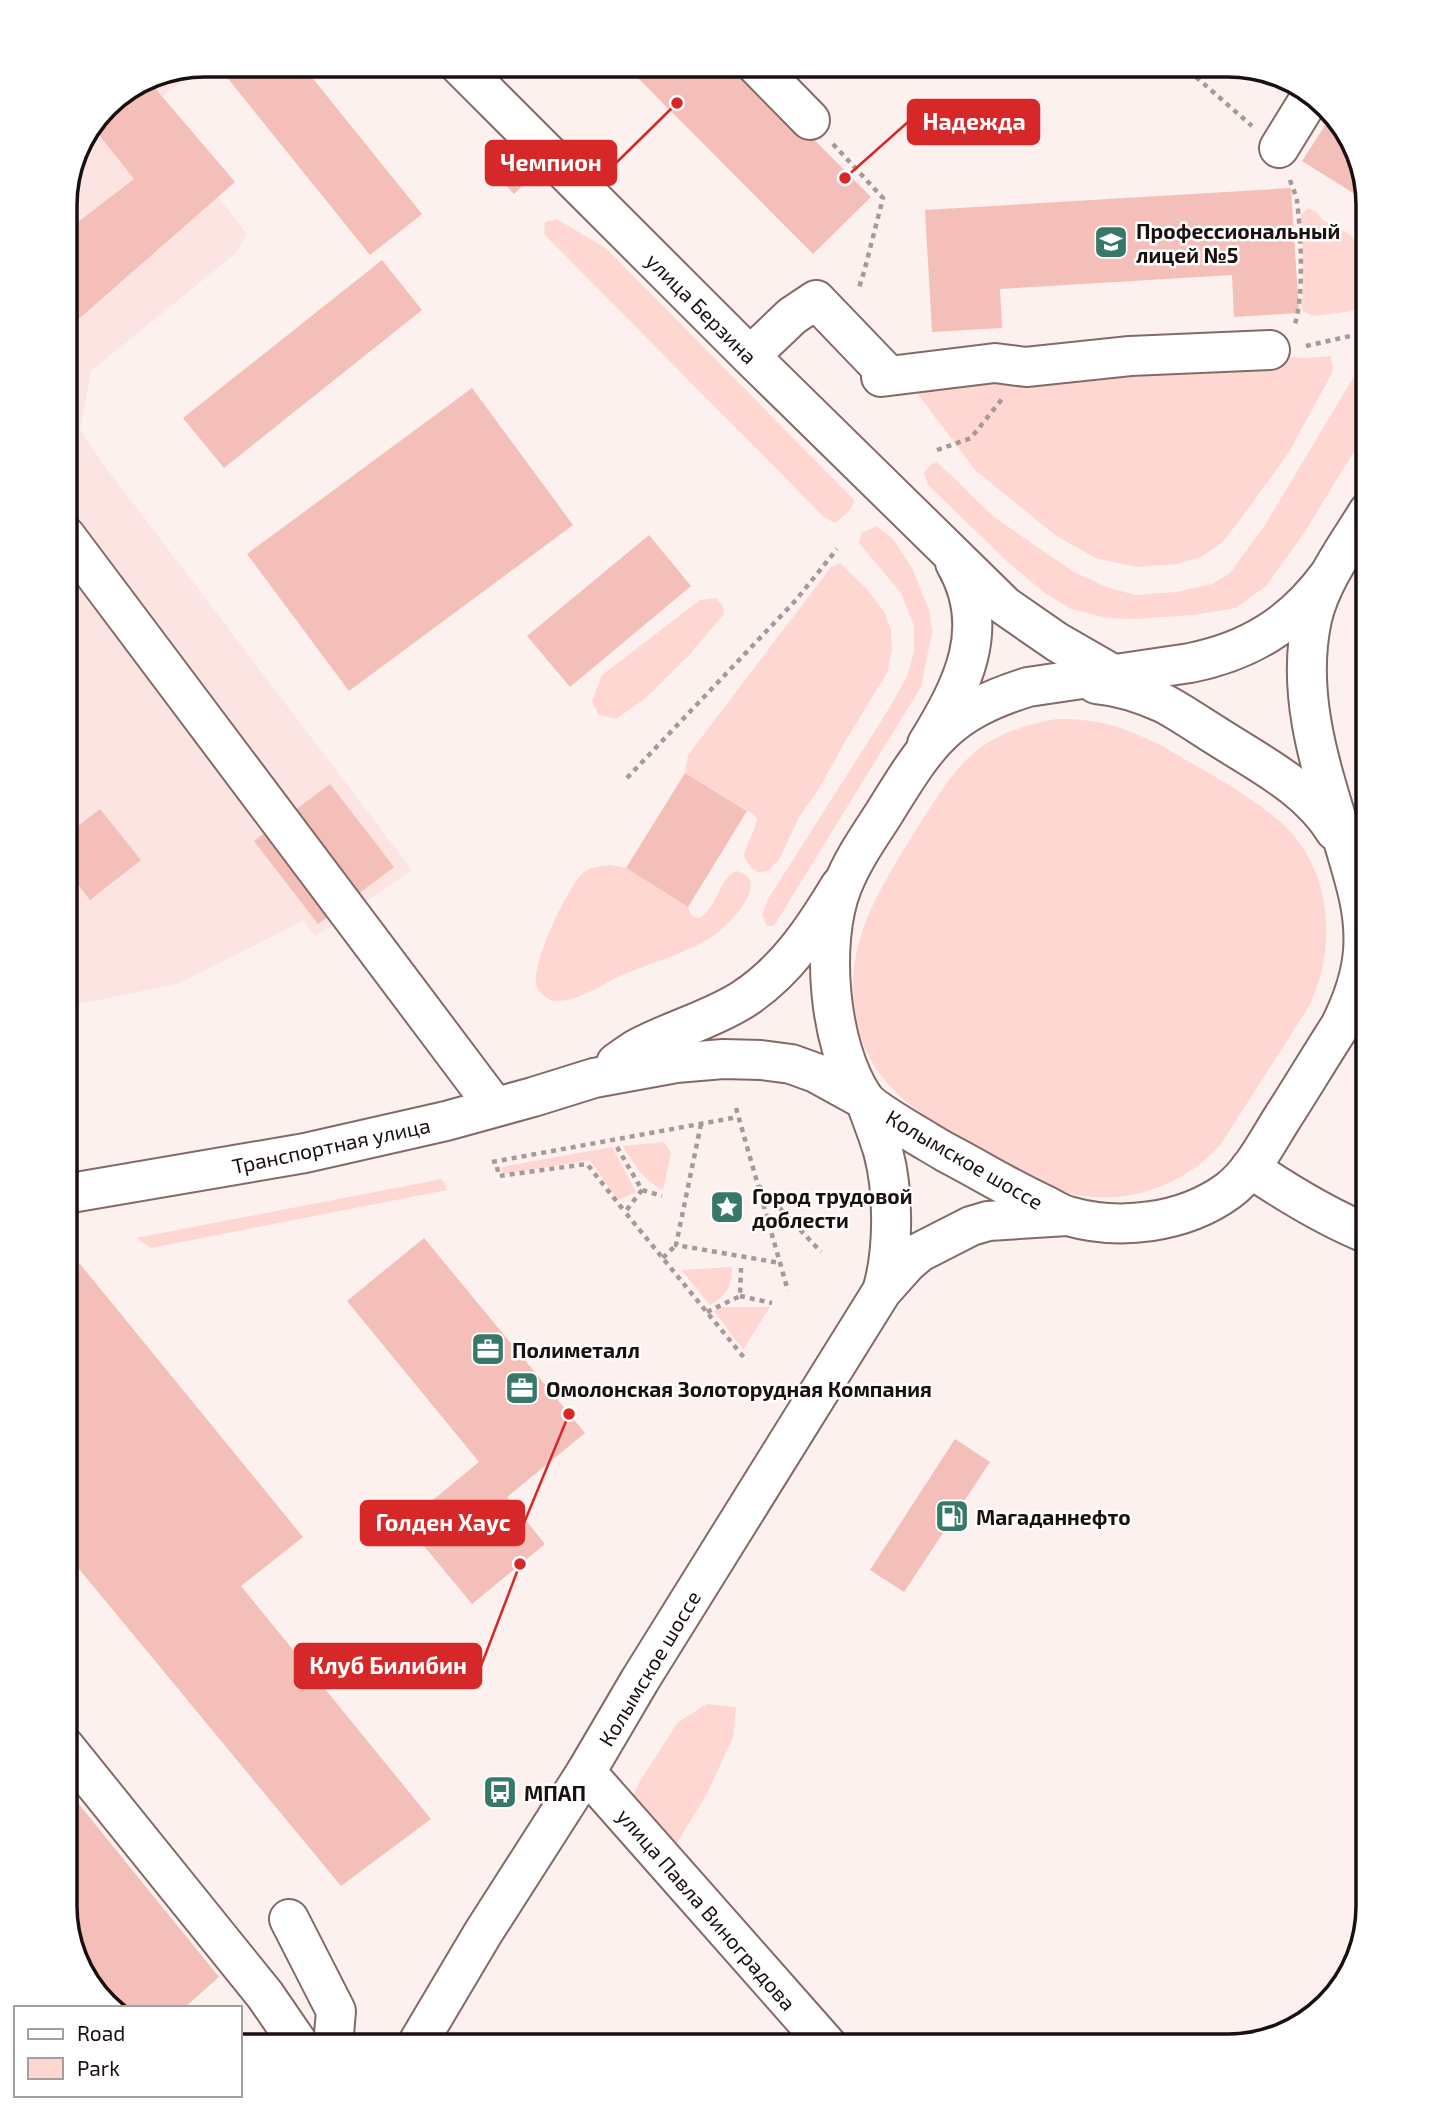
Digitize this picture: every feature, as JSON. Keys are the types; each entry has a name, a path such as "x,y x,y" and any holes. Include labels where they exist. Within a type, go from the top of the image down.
{"main road":[{"name":"улица Берзина","path":"471,77 945,549 1014,612 1057,642 1162,703"},
{"path":"769,77 810,120"},
{"path":"1279,148 1299,99"},
{"path":"750,356 792,316 816,300 885,376 995,363 1026,367 1130,356 1279,349"},
{"name":"Колымское шоссе","path":"882,1291 890,1261 890,1197 883,1152 865,1100 846,1066 836,1024 830,975 835,911 842,887 851,866 916,762 946,727 964,714 1004,695 1028,687 1214,658 1240,650 1298,611 1315,594 1356,533"},
{"name":"улица Берзина","path":"916,762 957,692 970,649 972,618 969,593 945,549"},
{"path":"77,551 495,1107"},
{"name":"Колымское шоссе","path":"1329,575 1318,597 1312,619 1306,670 1307,698 1317,755 1349,861"},
{"name":"Колымское шоссе","path":"1052,683 1074,682 1109,686 1162,703 1265,766 1302,793 1327,818 1340,839 1356,880"},
{"name":"Транспортная улица","path":"594,1078 639,1048 741,1001 763,985 805,940 851,866"},
{"name":"Колымское шоссе","path":"865,1100 924,1140 1067,1216 1123,1223 1169,1217 1211,1202 1231,1189 1250,1168 1340,1026 1356,987"},
{"name":"Транспортная улица","path":"77,1192 305,1153 407,1130 594,1078 676,1063 723,1059 791,1064 816,1073 865,1100"},
{"path":"1250,1168 1311,1206 1356,1229"},
{"name":"Колымское шоссе","path":"423,2034 483,1933 586,1772 882,1291 920,1252 971,1226 988,1221 1067,1216"},
{"path":"77,1761 265,1995 292,2034"},
{"name":"улица Павла Виноградова","path":"586,1772 817,2034"},
{"path":"289,1919 336,2011 334,2034"}],"path":[{"path":"1196,77 1279,148 1296,198 1300,253 1298,313 1279,349"},
{"path":"810,120 883,198 864,272 844,329"},
{"path":"1279,349 1321,344 1356,335"},
{"path":"937,450 971,439 1026,367"},
{"path":"627,778 796,600 837,549"},
{"path":"736,1108 788,1291"},
{"path":"492,1162 738,1117"},
{"path":"663,1258 676,1245 701,1124"},
{"path":"617,1147 642,1190 662,1195"},
{"path":"497,1167 499,1176 587,1164 746,1360"},
{"path":"758,1184 821,1252"},
{"path":"625,1212 642,1190"},
{"path":"676,1245 780,1263"},
{"path":"740,1296 741,1268"},
{"path":"707,1311 740,1296 772,1303"}],"shaded area":[{"path":"186,78 148,108 247,234 236,253 91,371 80,430 412,870 316,936 303,921 180,983 77,1004 77,197 81,172 90,148 103,127 141,94"}],"green space":[{"path":"1308,208 1324,221 1351,235 1356,244 1356,306 1353,311 1313,316 1302,311 1301,215"},
{"path":"557,219 607,249 855,501 847,513 835,523 824,517 544,234 545,222"},
{"path":"1258,356 1331,356 1333,371 1289,452 1223,542 1201,557 1177,564 1136,567 1095,558 1055,535 975,470 914,389"},
{"path":"1356,373 1356,448 1304,533 1266,586 1236,608 1193,615 1134,619 1107,618 1071,609 1045,593 1012,566 928,485 924,474 930,465 937,462 994,517 1074,572 1109,588 1136,595 1176,592 1212,584 1230,573 1265,525"},
{"path":"877,526 893,539 912,568 929,610 932,632 921,687 774,926 767,926 762,915 768,899 907,677 914,651 914,626 901,593 859,543 861,533"},
{"path":"840,563 866,588 885,613 891,630 892,651 887,673 820,787 799,817 780,858 768,871 758,872 751,868 744,856 757,819 685,773 688,755 831,567"},
{"path":"716,598 723,606 724,614 690,654 646,698 616,719 599,715 592,701 602,675 700,600"},
{"path":"1056,719 1099,722 1137,734 1228,784 1259,805 1286,827 1302,846 1313,867 1326,914 1323,962 1308,1008 1221,1144 1186,1174 1146,1192 1125,1196 1081,1196 1033,1182 924,1116 906,1102 877,1070 858,1029 854,1004 856,957 869,914 890,873 942,789 970,757 986,744 1028,725"},
{"path":"598,866 626,868 688,907 692,916 699,918 710,908 725,881 736,871 747,876 751,883 750,892 730,922 705,941 576,997 558,1001 548,999 538,990 536,977 550,930 581,875"},
{"path":"664,1142 671,1153 663,1190 645,1177 623,1146"},
{"path":"612,1147 636,1192 618,1200 590,1160 503,1174 501,1167"},
{"path":"442,1179 447,1190 151,1248 136,1238"},
{"path":"732,1267 727,1290 710,1305 681,1270"},
{"path":"722,1307 770,1307 743,1350 714,1311"},
{"path":"707,1704 736,1707 733,1737 707,1794 673,1849 654,1858 627,1848 617,1828 640,1781 678,1722"}],"building":[{"path":"227,77 312,77 422,214 370,255"},
{"path":"637,77 752,77 871,197 813,254"},
{"path":"155,88 235,182 77,320 77,223 134,179 98,134 121,109"},
{"path":"1327,123 1346,156 1355,194 1302,161"},
{"path":"513,172 524,184 514,194 502,181"},
{"name":"Профессиональный лицей №5","path":"1291,188 1299,313 1234,317 1232,275 1000,289 1002,328 932,332 925,210"},
{"path":"382,260 422,310 224,468 183,418"},
{"path":"472,388 573,525 349,691 247,554"},
{"path":"649,535 691,586 570,687 527,636"},
{"path":"685,773 747,811 688,907 626,868"},
{"path":"330,784 394,867 318,924 254,841"},
{"path":"100,809 141,860 90,900 77,883 77,827"},
{"path":"424,1238 585,1433 507,1497 545,1544 472,1604 405,1523 479,1462 347,1301"},
{"path":"80,1264 303,1537 241,1586 431,1819 341,1886 77,1567 77,1265"},
{"path":"955,1439 990,1462 904,1592 870,1570"},
{"path":"77,1802 219,1977 186,2006 126,2006 103,1984 87,1955 78,1923"}],"place":[{"name":"Чемпион","path":"677,103"},
{"name":"Надежда","path":"845,178"},
{"name":"Профессиональный лицей №5","path":"1111,242"},
{"name":"Город трудовой доблести","path":"727,1207"},
{"name":"Полиметалл","path":"488,1349"},
{"name":"Омолонская Золоторудная Компания","path":"522,1388"},
{"name":"Голден Хаус","path":"569,1414"},
{"name":"Магаданнефто","path":"952,1516"},
{"name":"Клуб Билибин","path":"520,1564"},
{"name":"МПАП","path":"500,1792"}]}
